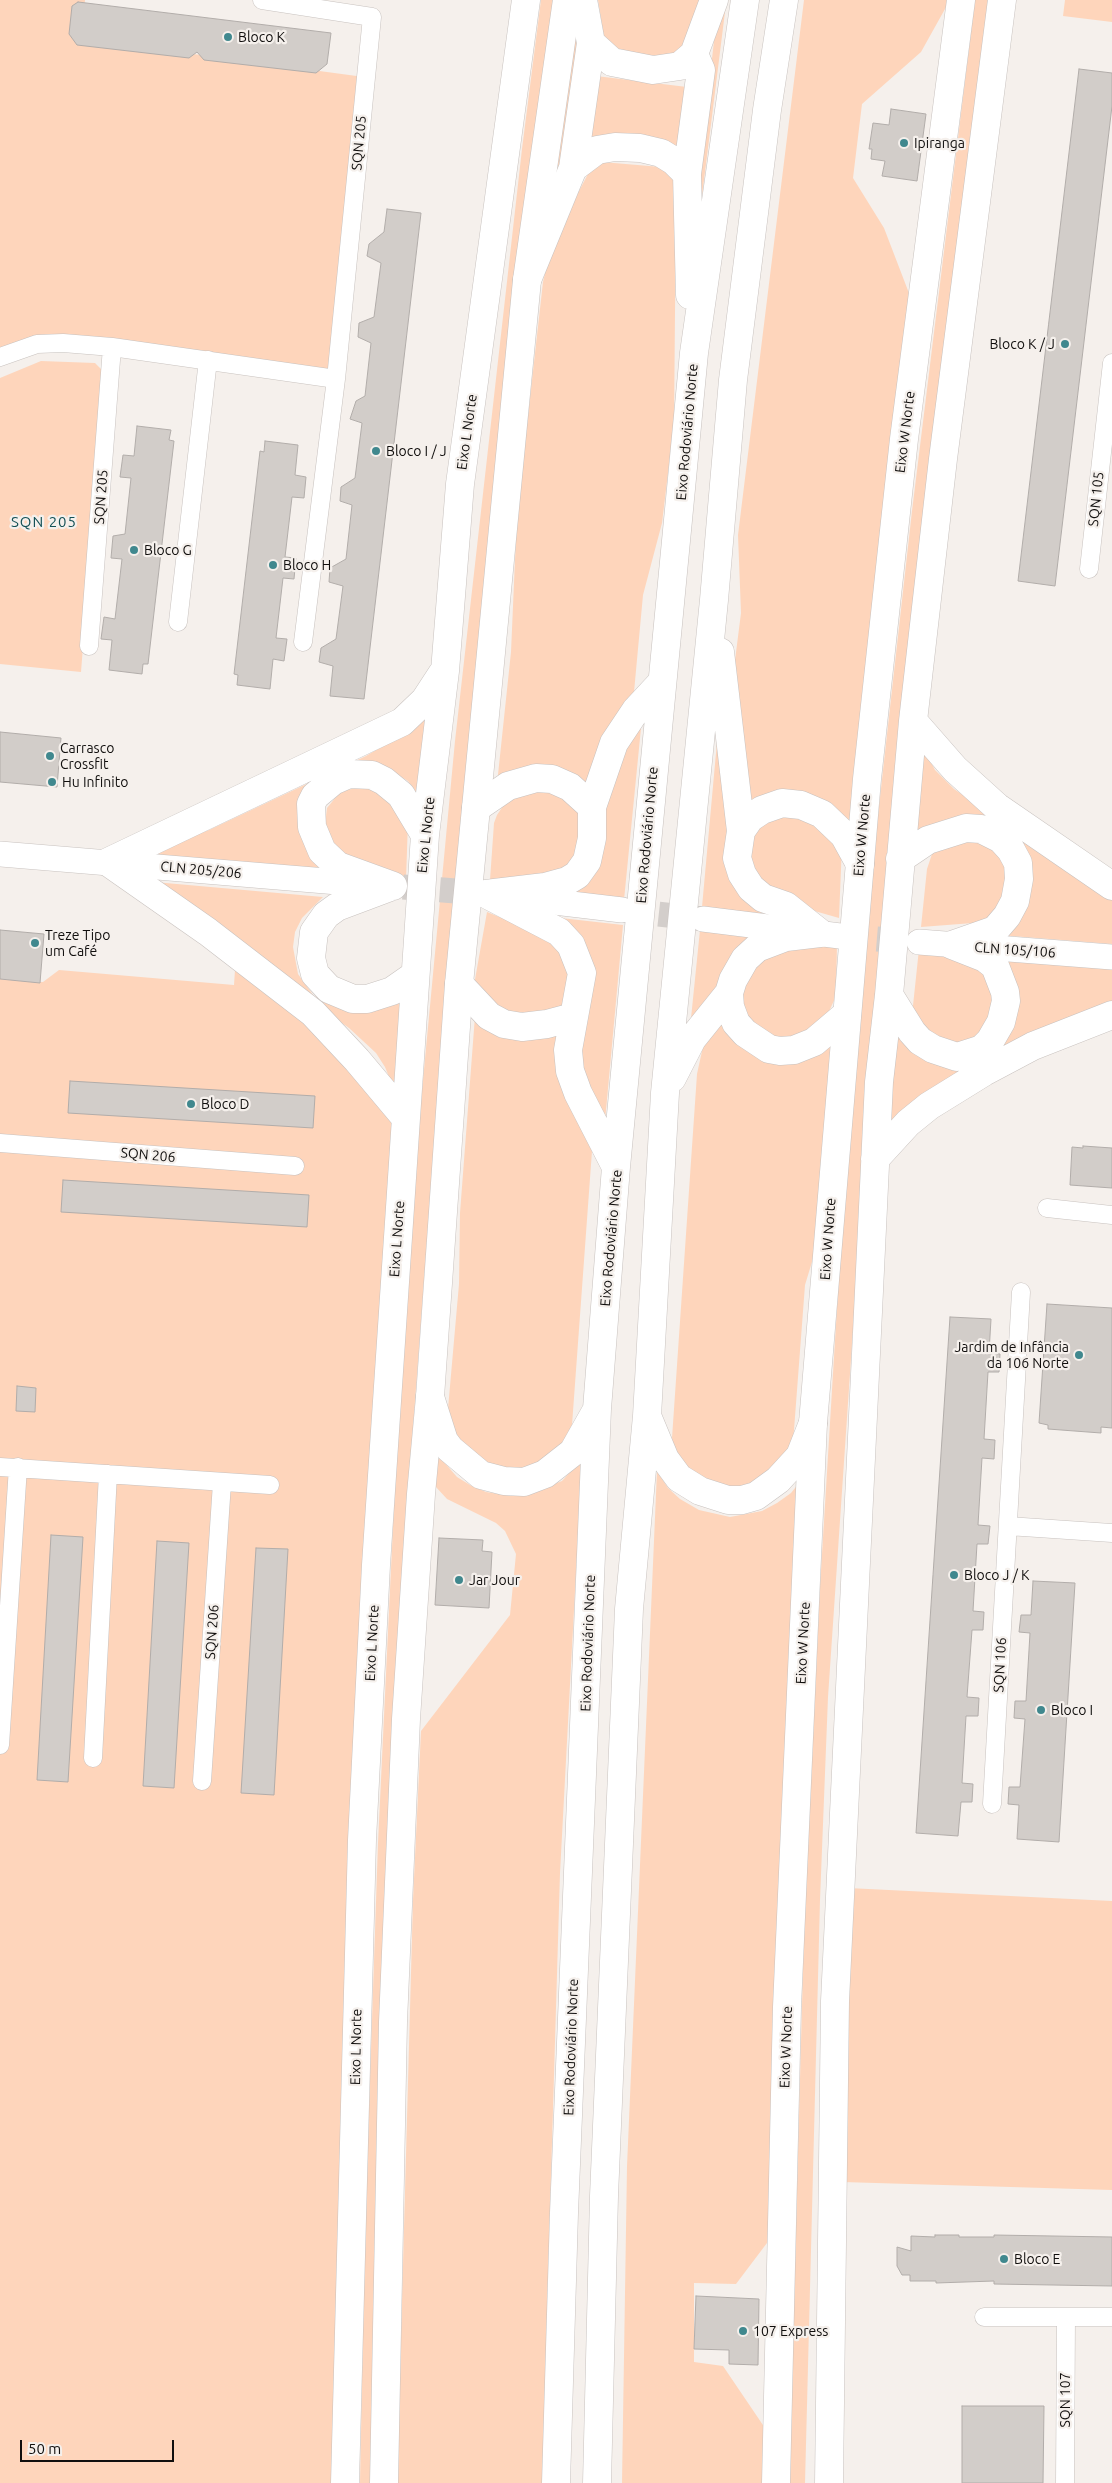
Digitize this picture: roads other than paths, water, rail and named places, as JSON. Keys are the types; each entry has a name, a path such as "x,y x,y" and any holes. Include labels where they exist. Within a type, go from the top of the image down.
{"main road":[{"name":"Eixo L Norte","path":"345,2483 362,1840 376,1565 404,1116 425,835 445,671 460,484 526,0"},
{"path":"384,2483 393,2022 406,1728 459,984 527,280 567,0"},
{"path":"527,280 573,168 590,43 583,0"},
{"path":"590,43 612,62 623,66 653,70 680,66 694,54 714,0"},
{"name":"Eixo Rodoviário Norte","path":"556,2483 564,2204 597,1409 616,1167 662,682 679,526 694,353 745,0"},
{"path":"597,2483 604,2196 629,1609 647,1416 665,1093 714,600 733,380 766,110 784,0"},
{"name":"Eixo W Norte","path":"776,2483 787,2007 813,1423 868,769 904,439 961,0"},
{"path":"829,2483 835,2001 879,1082 889,995 912,722 942,459 1002,0"},
{"path":"694,54 701,70 687,174 688,257 694,353"},
{"path":"573,168 597,150 615,147 640,148 661,153 674,161 687,174"},
{"path":"714,600 741,831 737,858 742,874 751,888 763,898 786,906 830,934"},
{"path":"404,1116 357,1060 313,1014 208,932 108,862 402,722 425,700 445,671"},
{"path":"484,894 546,887 567,881 577,875 587,861 592,838 592,807 614,743 636,710 662,682"},
{"path":"912,722 955,769 997,807 1112,886"},
{"path":"398,887 338,866 322,851 312,827 311,804 315,796 334,780 349,774 372,775 384,781 401,795 425,835"},
{"path":"476,808 508,786 536,778 552,779 570,787 592,807"},
{"path":"741,831 750,818 762,810 782,803 801,805 822,814 844,834 860,864"},
{"path":"900,859 928,840 966,828 981,829 1001,839 1015,857 1018,863 1018,889 1015,902 1007,916 995,930 952,945"},
{"path":"398,887 337,907 326,915 314,932 311,958 315,974 329,989 353,1000 367,999 392,990 415,975"},
{"path":"484,894 559,932 571,945 582,973 581,990 573,1017 568,1050 570,1071 578,1093 616,1167"},
{"path":"665,1093 692,1039 729,993 745,959 757,948 778,939 830,934"},
{"path":"889,995 912,1032 920,1041 933,1049 957,1057 982,1049 990,1041 1001,1022 1006,1001 1002,980 995,966 985,958 952,945"},
{"path":"459,984 489,1016 504,1024 522,1028 573,1017"},
{"path":"729,993 730,1007 736,1023 769,1049 780,1051 805,1047 814,1042 847,1014"},
{"path":"875,1159 908,1123 929,1106 984,1072 1034,1046 1112,1015"},
{"path":"430,1397 444,1441 450,1450 480,1475 504,1481 524,1482 545,1474 573,1452 597,1409"},
{"path":"647,1416 665,1459 679,1478 700,1491 728,1500 742,1500 756,1496 778,1480 800,1456 813,1423"}],"street":[{"name":"SQN 205","path":"262,0 372,17 336,379 303,642"},
{"path":"0,357 37,344 63,342 208,360 336,379"},
{"name":"SQN 205","path":"89,646 112,347"},
{"path":"178,622 208,360"},
{"name":"SQN 105","path":"1088,570 1112,363"},
{"name":"CLN 205/206","path":"0,854 398,887"},
{"path":"484,894 622,910"},
{"path":"703,919 830,934"},
{"name":"CLN 105/106","path":"919,942 1112,957"},
{"name":"SQN 206","path":"0,1143 295,1166"},
{"path":"1047,1208 1112,1215"},
{"name":"SQN 106","path":"992,1804 1021,1292"},
{"path":"0,1466 270,1486"},
{"path":"0,1745 18,1467"},
{"path":"93,1758 108,1474"},
{"name":"SQN 206","path":"202,1781 222,1483"},
{"path":"1008,1526 1112,1533"},
{"path":"984,2317 1112,2317"},
{"name":"SQN 107","path":"1064,2483 1066,2317"}],"tunnel":[{"path":"403,887 482,893"},
{"path":"622,910 703,919"},
{"path":"840,936 914,942"}],"place":[{"name":"Bloco K","path":"228,37"},
{"name":"Ipiranga","path":"904,143"},
{"name":"Bloco K / J","path":"1065,344"},
{"name":"Bloco I / J","path":"376,451"},
{"name":"Bloco G","path":"134,550"},
{"name":"Bloco H","path":"273,565"},
{"name":"Carrasco Crossfit","path":"50,756"},
{"name":"Hu Infinito","path":"52,782"},
{"name":"Treze Tipo um Café","path":"35,943"},
{"name":"Bloco D","path":"191,1104"},
{"name":"Jardim de Infância da 106 Norte","path":"1079,1355"},
{"name":"Bloco J / K","path":"954,1575"},
{"name":"Jar Jour","path":"459,1580"},
{"name":"Bloco I","path":"1041,1710"},
{"name":"Bloco E","path":"1004,2259"},
{"name":"107 Express","path":"743,2331"}],"district":[{"name":"SQN 205","path":"44,522"}]}
